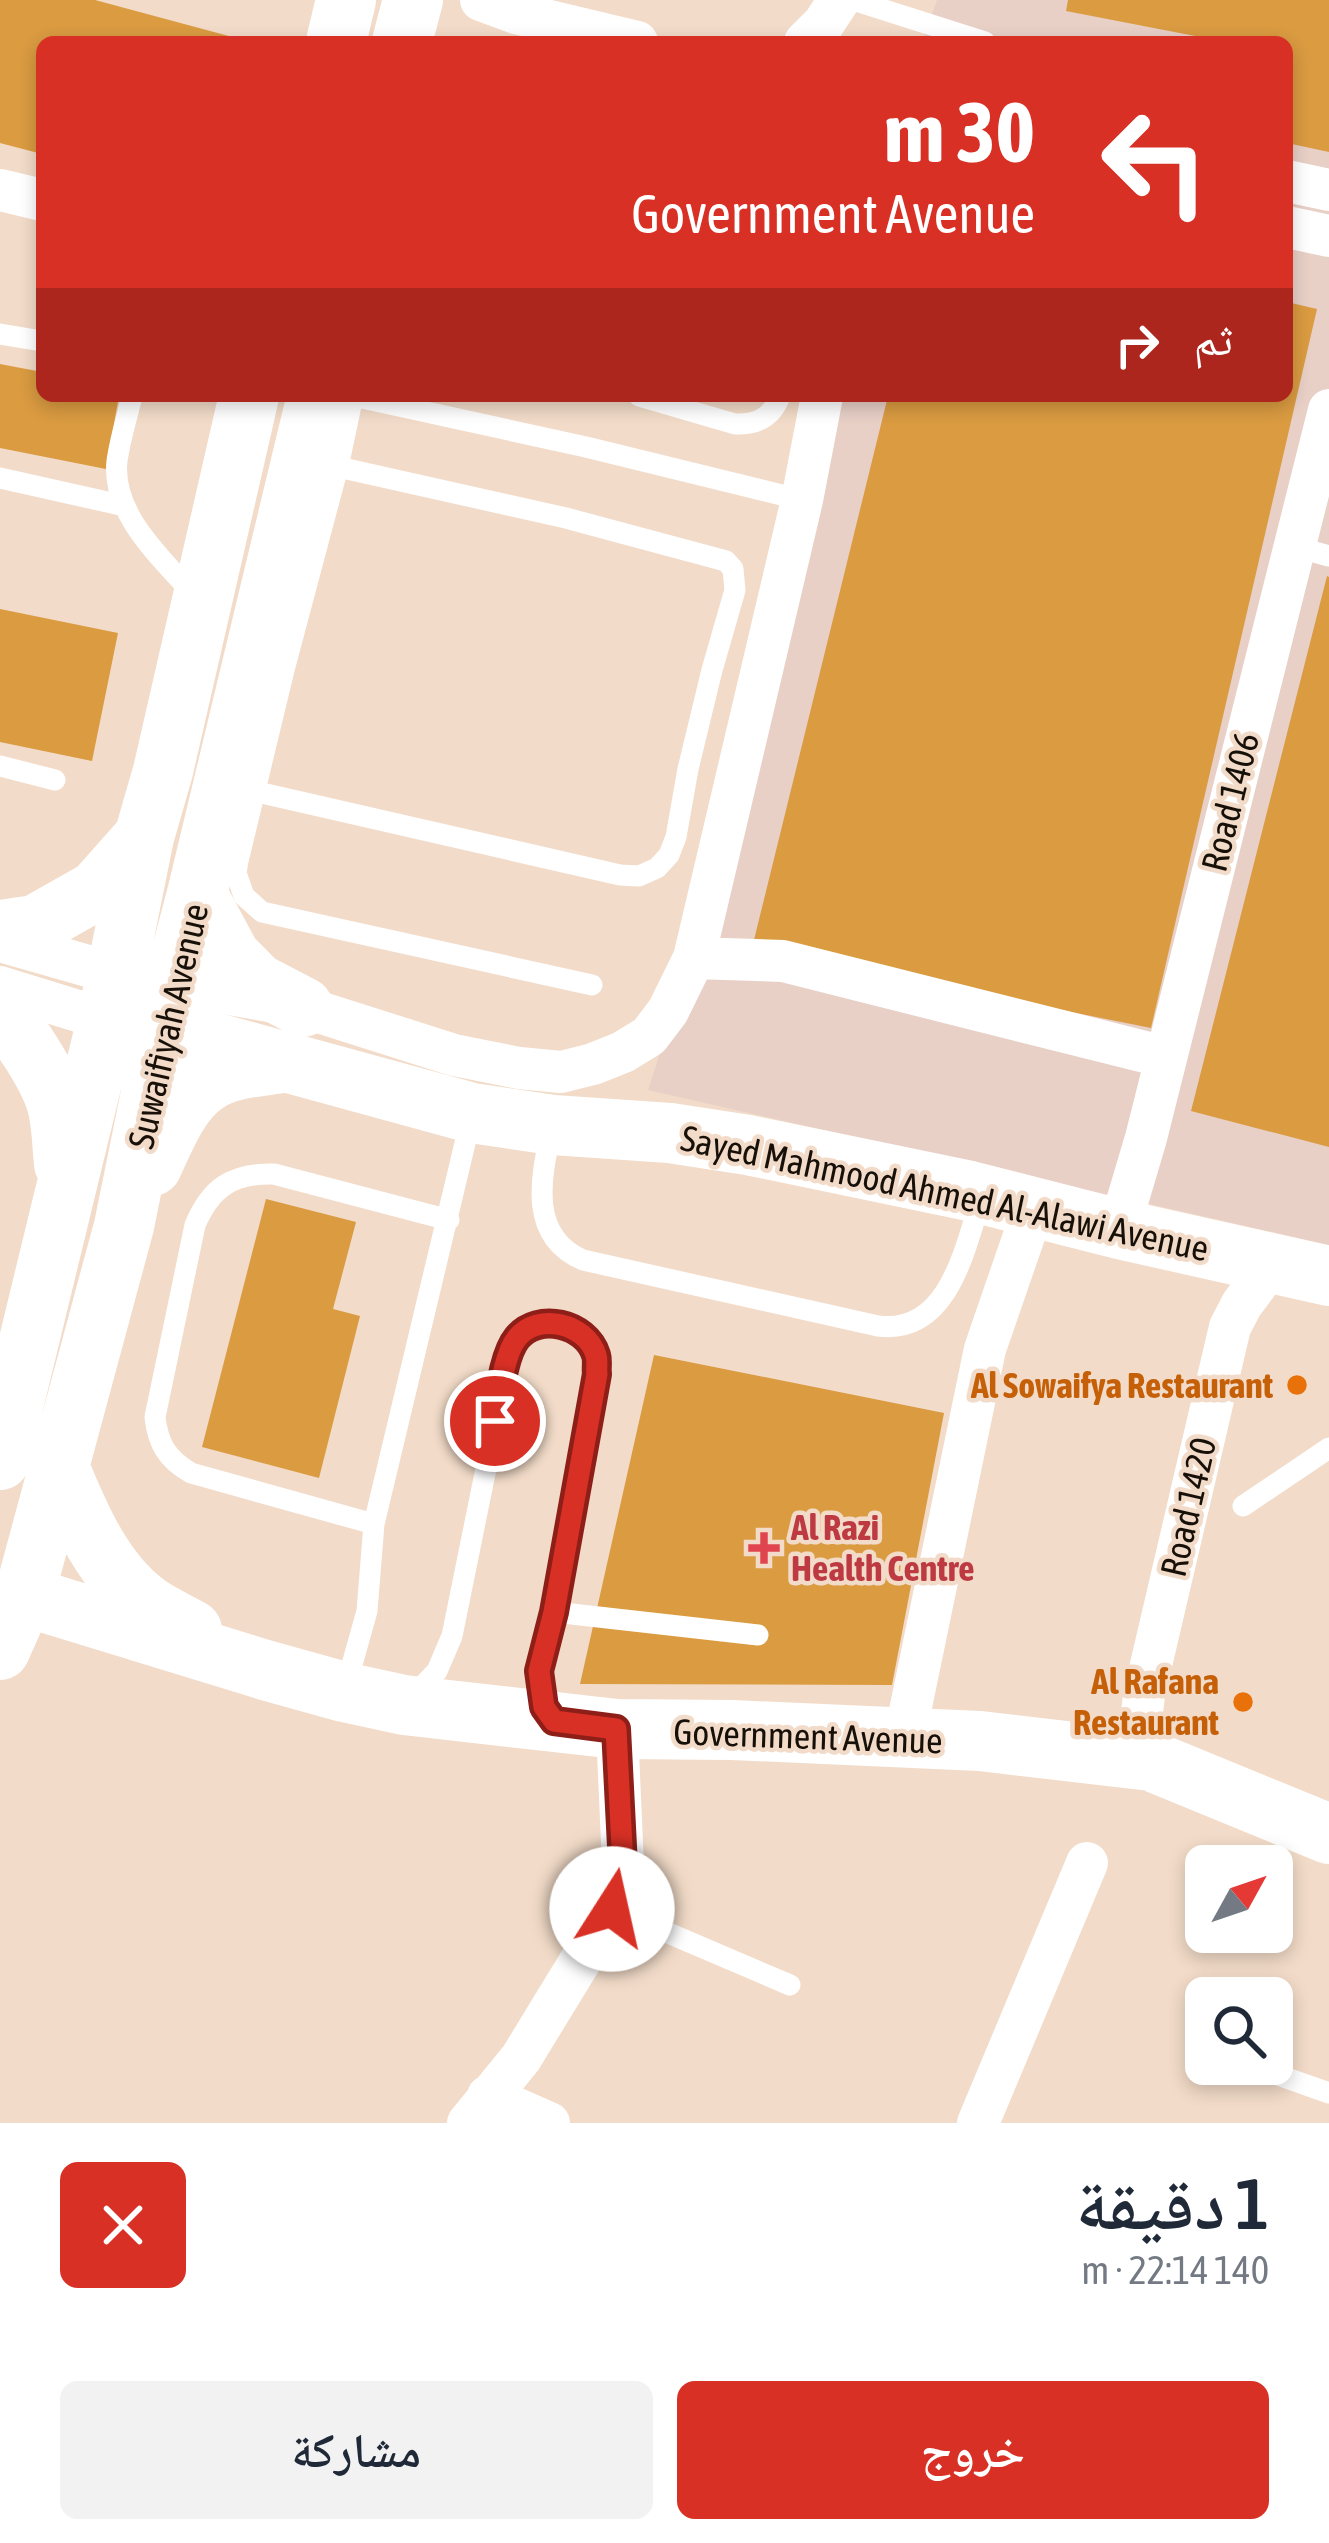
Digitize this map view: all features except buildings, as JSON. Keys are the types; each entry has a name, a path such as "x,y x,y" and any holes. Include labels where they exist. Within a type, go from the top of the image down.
{"street":[{"path":"337,36 346,0"},
{"path":"404,36 413,0"},
{"path":"481,0 612,36"},
{"path":"811,36 841,0"},
{"path":"841,0 845,36"},
{"path":"1293,183 1329,190"},
{"path":"0,190 36,199"},
{"path":"1293,228 1329,236"},
{"name":"Suwaifiyah Avenue","path":"0,1650 12,1598 60,1469 124,1226 140,1002 144,837 248,402"},
{"name":"Suwaifiyah Avenue","path":"0,1460 66,1187 140,1002 197,894 316,402"},
{"name":"Sayed Mahmood Ahmed Al-Alawi Avenue","path":"457,1092 519,1068 561,1072 593,1064 649,1036 668,1010 694,958 821,402"},
{"name":"Road 1406","path":"1119,1229 1312,551 1329,410"},
{"path":"0,930 35,925 97,890 144,837"},
{"path":"124,1226 184,1106 205,1083 295,1035 231,957 197,894"},
{"name":"Sayed Mahmood Ahmed Al-Alawi Avenue","path":"0,941 140,1002"},
{"path":"694,958 783,961 1165,1057"},
{"name":"Sayed Mahmood Ahmed Al-Alawi Avenue","path":"0,987 140,1002 295,1035 553,1125 748,1144 1301,1270"},
{"path":"0,1013 57,1102 66,1187"},
{"path":"909,1737 909,1716 985,1348 1008,1201"},
{"name":"Road 1420","path":"1151,1761 1139,1740 1144,1695 1230,1328 1243,1304 1301,1270"},
{"path":"60,1469 82,1523 113,1571 147,1605 266,1670"},
{"name":"Government Avenue","path":"12,1598 404,1705 616,1729 980,1741 1151,1761 1329,1834"},
{"path":"549,2123 478,2110 521,2058 612,1909 623,1866 616,1729"},
{"path":"979,2123 1087,1863"}],"lane":[{"path":"854,0 966,36"},
{"path":"0,334 36,340"},
{"path":"131,402 117,464 125,506 143,536 202,604"},
{"path":"352,402 253,791 236,873 244,896 262,912 592,985"},
{"path":"380,402 802,500"},
{"path":"660,402 748,424 772,412 777,402"},
{"path":"253,791 620,875 639,876 656,868 669,855 676,837 693,749 735,590 736,580 726,561 566,518 338,467"},
{"path":"0,478 125,506"},
{"path":"0,766 55,780"},
{"path":"344,1692 367,1611 374,1524 449,1220 458,1169 457,1092"},
{"path":"553,1125 541,1180 544,1210 560,1246 570,1255 878,1326 910,1325 940,1302 965,1248 1008,1201"},
{"path":"374,1524 190,1472 164,1451 155,1417 195,1225 217,1190 254,1174 274,1174 449,1220"},
{"path":"404,1705 437,1671 452,1636 509,1355 517,1338 532,1327 551,1323 570,1327 586,1338 596,1354 597,1374 539,1671 544,1707 554,1721"},
{"path":"1243,1506 1329,1448"},
{"path":"554,1612 758,1635"},
{"path":"612,1909 790,1985"},
{"path":"1293,2080 1329,2093"}],"shaded area":[{"path":"937,0 1329,0 1329,1245 648,1090 691,956 817,402 1293,402 1293,36 924,36"}],"place":[{"name":"Al Sowaifya Restaurant","path":"1297,1385"},
{"name":"Al Razi Health Centre","path":"764,1548"},
{"name":"Al Rafana Restaurant","path":"1243,1702"}],"route":[{"path":"495,1421 517,1338 532,1327 551,1323 570,1327 586,1338 596,1354 597,1374 539,1671 544,1707 554,1721 616,1729 623,1866 612,1909"}]}
